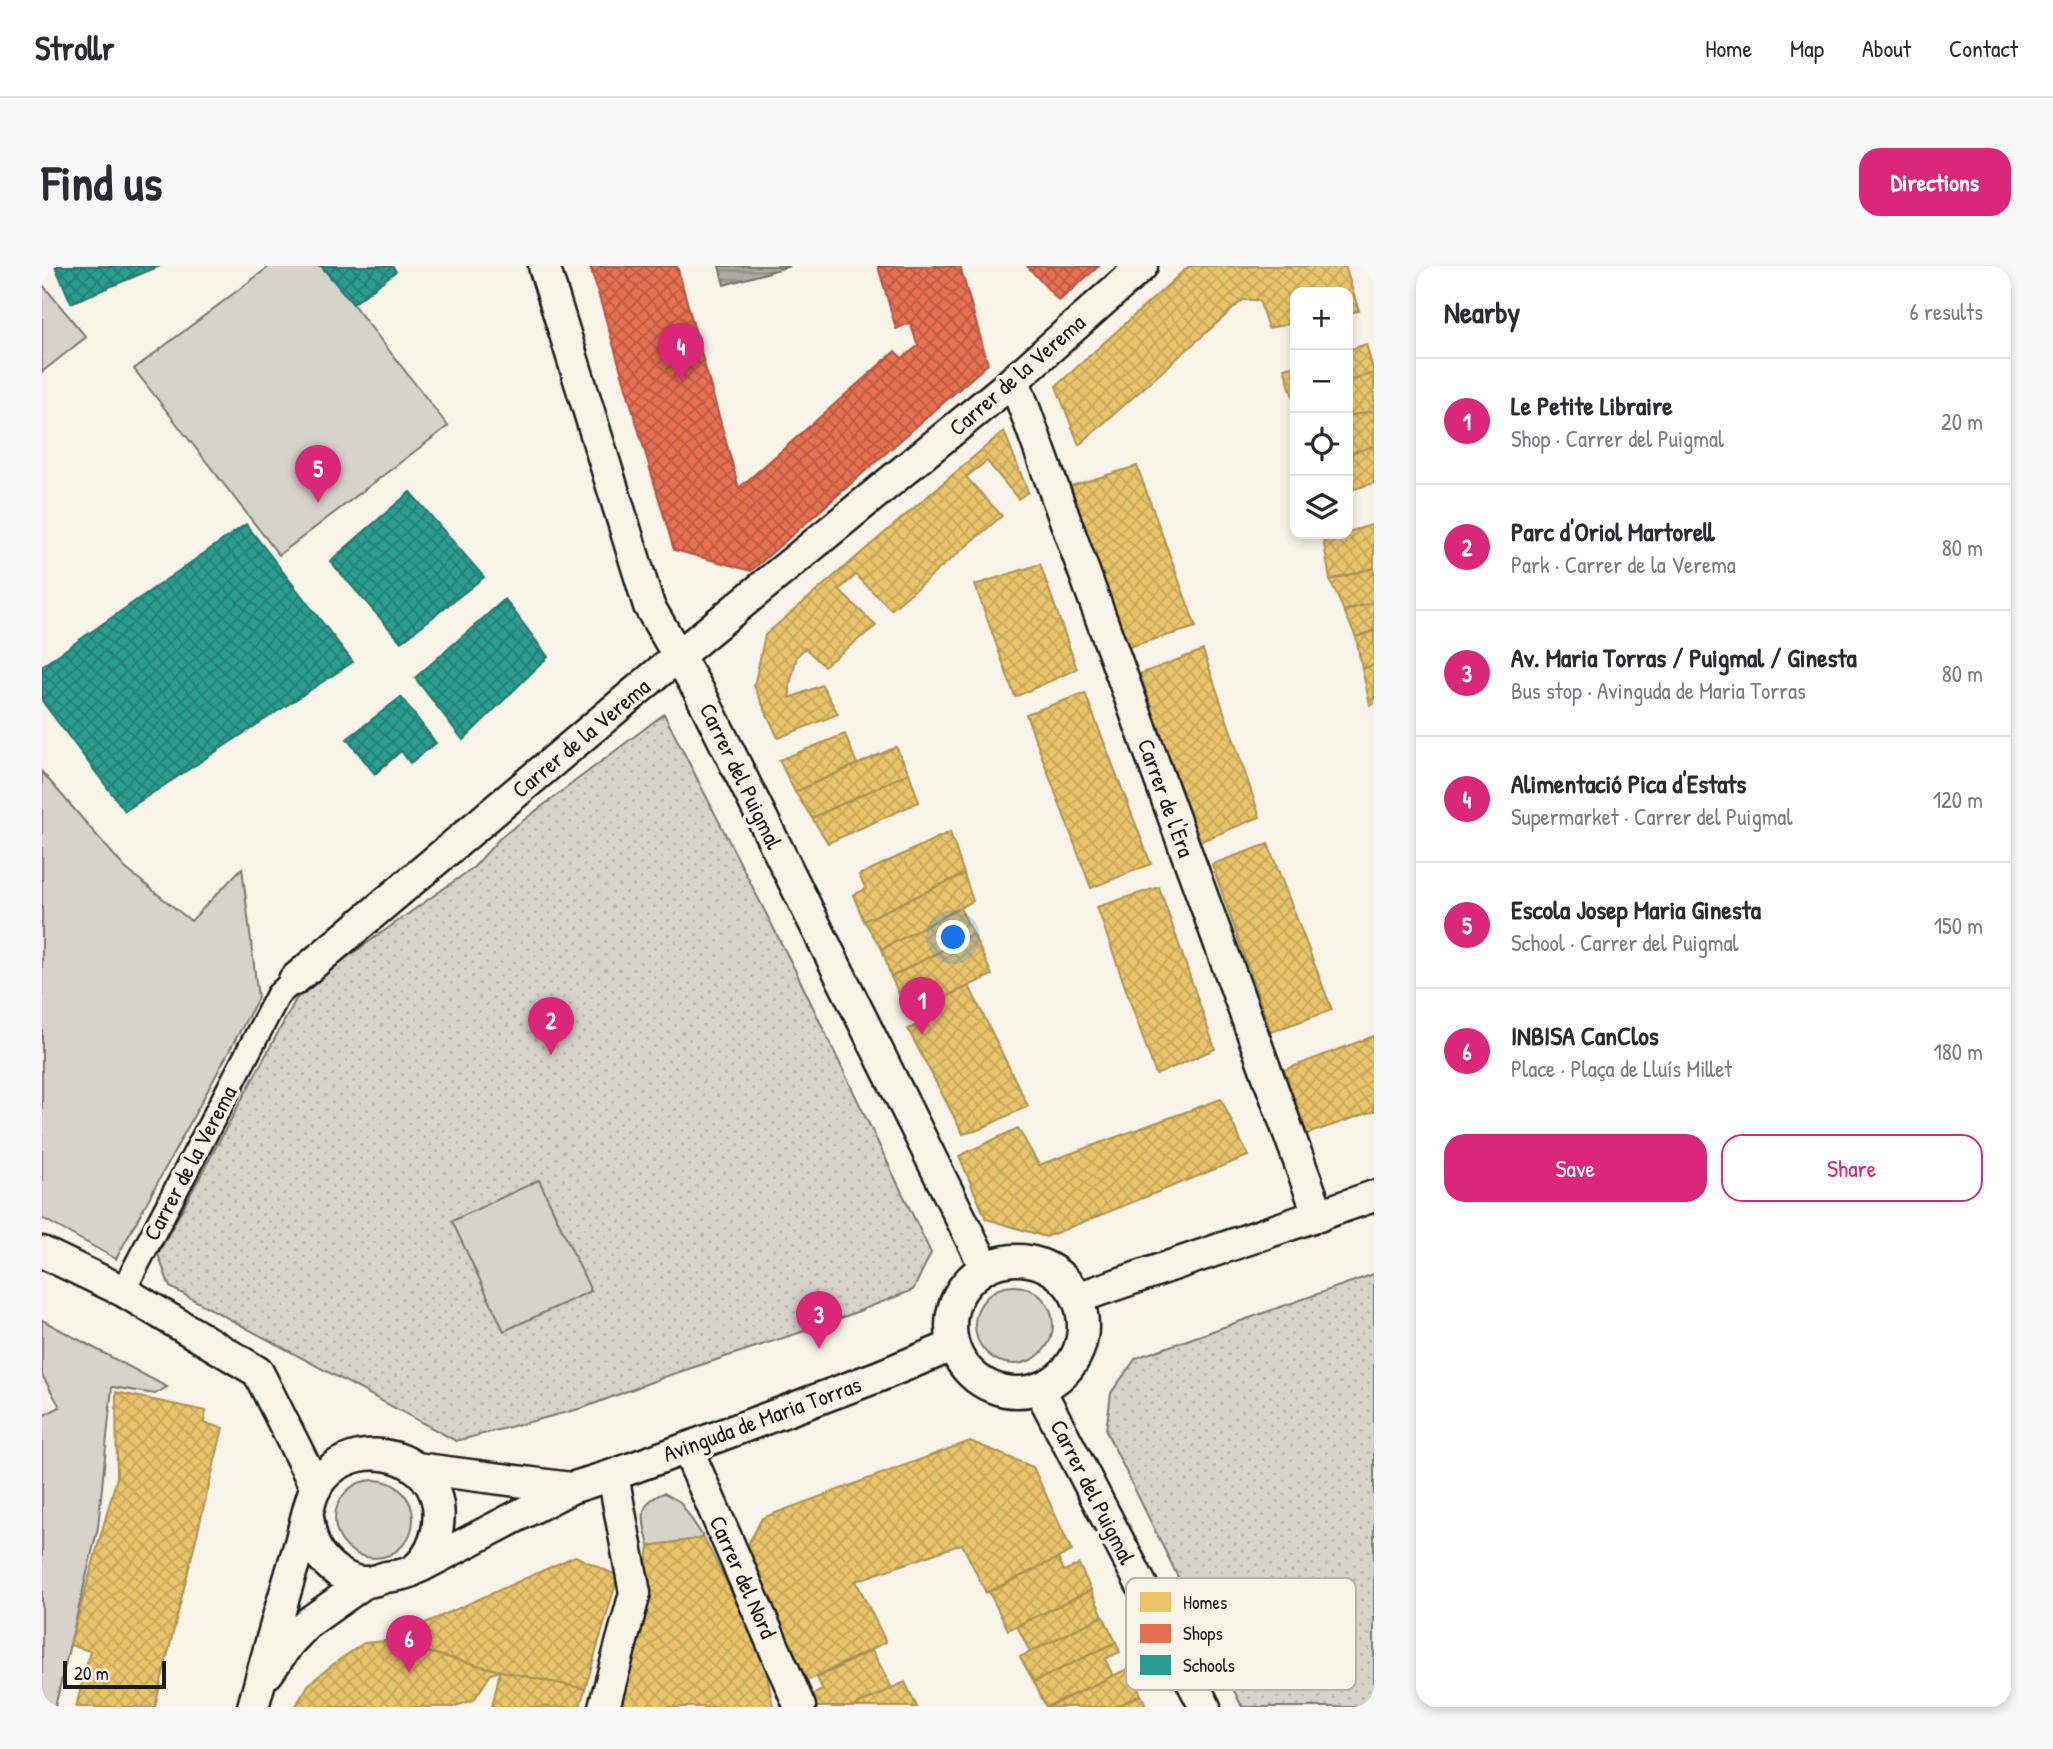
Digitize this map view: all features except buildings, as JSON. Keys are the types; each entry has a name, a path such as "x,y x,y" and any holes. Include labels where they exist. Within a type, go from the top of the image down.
{"street":[{"name":"Carrer del Puigmal","path":"544,266 649,606 706,706 985,1267"},
{"name":"Carrer de la Verema","path":"123,1291 278,995 678,656 1014,380 1142,266"},
{"name":"Carrer de l'Era","path":"1014,380 1318,1216"},
{"path":"1077,1298 1374,1196"},
{"path":"42,1252 123,1291 258,1372 316,1488"},
{"path":"1017,1259 1039,1263 1063,1279 1077,1298 1083,1328 1078,1352 1060,1377 1039,1388 1009,1392 987,1386 964,1368 952,1346 955,1300 967,1280 985,1267 1017,1259"},
{"name":"Avinguda de Maria Torras","path":"411,1572 571,1488 687,1448 952,1346"},
{"name":"Carrer del Puigmal","path":"1039,1388 1138,1578"},
{"name":"Carrer del Nord","path":"687,1448 800,1707"},
{"path":"362,1454 391,1455 416,1468 430,1483 437,1502 439,1522 435,1541 425,1558 411,1572 364,1583 309,1622 289,1643 256,1696 316,1488 335,1465 362,1454"},
{"name":"Avinguda de Maria Torras","path":"416,1468 571,1488"},
{"path":"604,1707 635,1593 613,1475"},
{"path":"308,1517 318,1552 330,1567 346,1577 364,1583"},
{"name":"Carrer del Puigmal","path":"1196,1690 1205,1707"}],"shaded area":[{"path":"270,266 323,266 448,426 279,555 134,369"},
{"path":"719,266 790,266 724,285"},
{"path":"42,284 86,337 42,372"},
{"path":"664,714 796,972 931,1253 913,1290 823,1325 667,1376 583,1408 456,1441 170,1287 158,1254 301,990 474,867 500,838"},
{"path":"42,772 125,868 191,921 242,868 258,998 116,1259 42,1218"},
{"path":"539,1180 591,1291 504,1331 452,1221"},
{"path":"1374,1274 1374,1707 1242,1707 1234,1690 1356,1690 1356,1578 1178,1578 1106,1431 1111,1393 1136,1358"},
{"path":"1014,1286 1029,1289 1042,1297 1050,1310 1053,1325 1050,1340 1042,1353 1029,1361 1014,1364 999,1361 986,1353 978,1340 975,1325 978,1310 986,1297 999,1289"},
{"path":"42,1320 167,1387 155,1394 112,1387 98,1527 55,1707 42,1707 42,1416 60,1407 42,1375"},
{"path":"366,1480 382,1480 396,1486 407,1497 413,1511 413,1527 407,1541 396,1552 382,1558 366,1558 352,1552 341,1541 335,1527 335,1511 341,1497 352,1486"},
{"path":"664,1493 680,1502 704,1538 649,1546 644,1521 645,1508 655,1497"}],"place":[{"name":"Alimentació Pica d'Estats","path":"681,381"},
{"name":"Escola Josep Maria Ginesta","path":"318,503"},
{"name":"Le Petite Libraire","path":"922,1035"},
{"name":"Parc d'Oriol Martorell","path":"551,1055"},
{"name":"Av. Maria Torras / Puigmal / Ginesta","path":"819,1349"},
{"name":"INBISA CanClos","path":"409,1673"}]}
